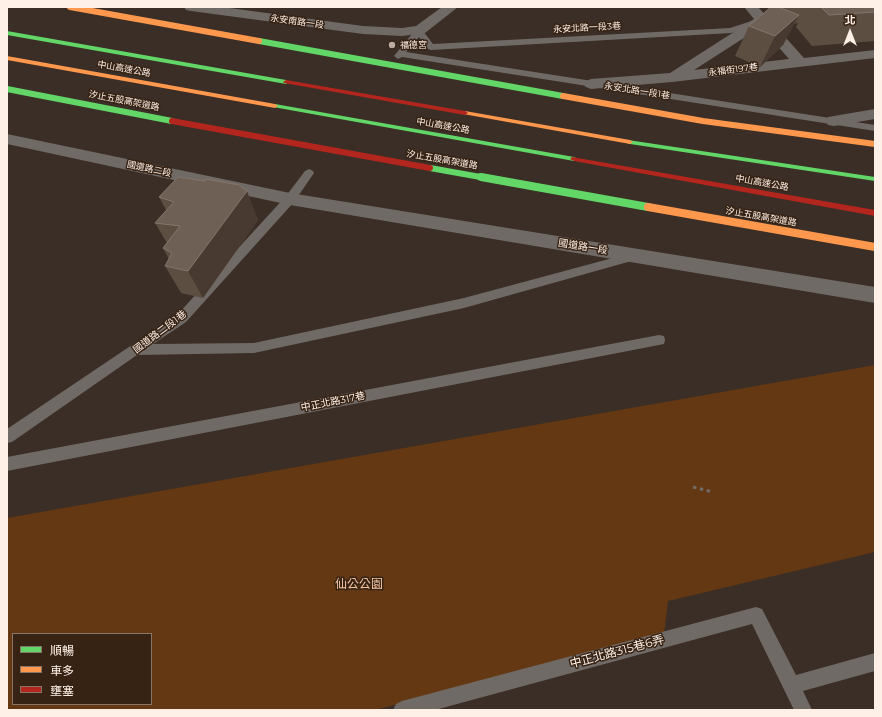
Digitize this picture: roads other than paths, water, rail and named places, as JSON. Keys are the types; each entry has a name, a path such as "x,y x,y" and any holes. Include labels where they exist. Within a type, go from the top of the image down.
{"highway":[{"path":"70,7 703,121 875,144"},
{"name":"中山高速公路","path":"7,33 675,150 875,179"},
{"name":"中山高速公路","path":"7,58 875,213"},
{"name":"汐止五股高架道路","path":"7,89 268,140 875,247"}],"street":[{"name":"永安南路一段","path":"191,7 363,30 402,32 420,30"},
{"path":"420,30 451,7"},
{"path":"751,7 800,62"},
{"path":"672,77 762,20"},
{"name":"永福街197巷","path":"591,84 672,77 875,54"},
{"path":"834,120 875,114"},
{"name":"國道路二段","path":"7,140 290,199"},
{"name":"國道路一段","path":"290,199 875,295"}],"lane":[{"name":"永安北路一段3巷","path":"420,30 431,47 731,30 762,20"},
{"name":"永安北路一段1巷","path":"420,30 399,55 834,120 875,128"},
{"name":"國道路二段1巷","path":"7,437 182,318 290,199 309,173"},
{"path":"136,350 254,348 464,303 636,256"},
{"name":"中正北路317巷","path":"7,464 659,340"},
{"name":"中正北路315巷6弄","path":"402,710 756,615 792,685 803,710"},
{"path":"792,685 875,662"}],"place":[{"name":"福德宮","path":"392,45"}],"park label":[{"name":"仙公公園","path":"359,584"}]}
